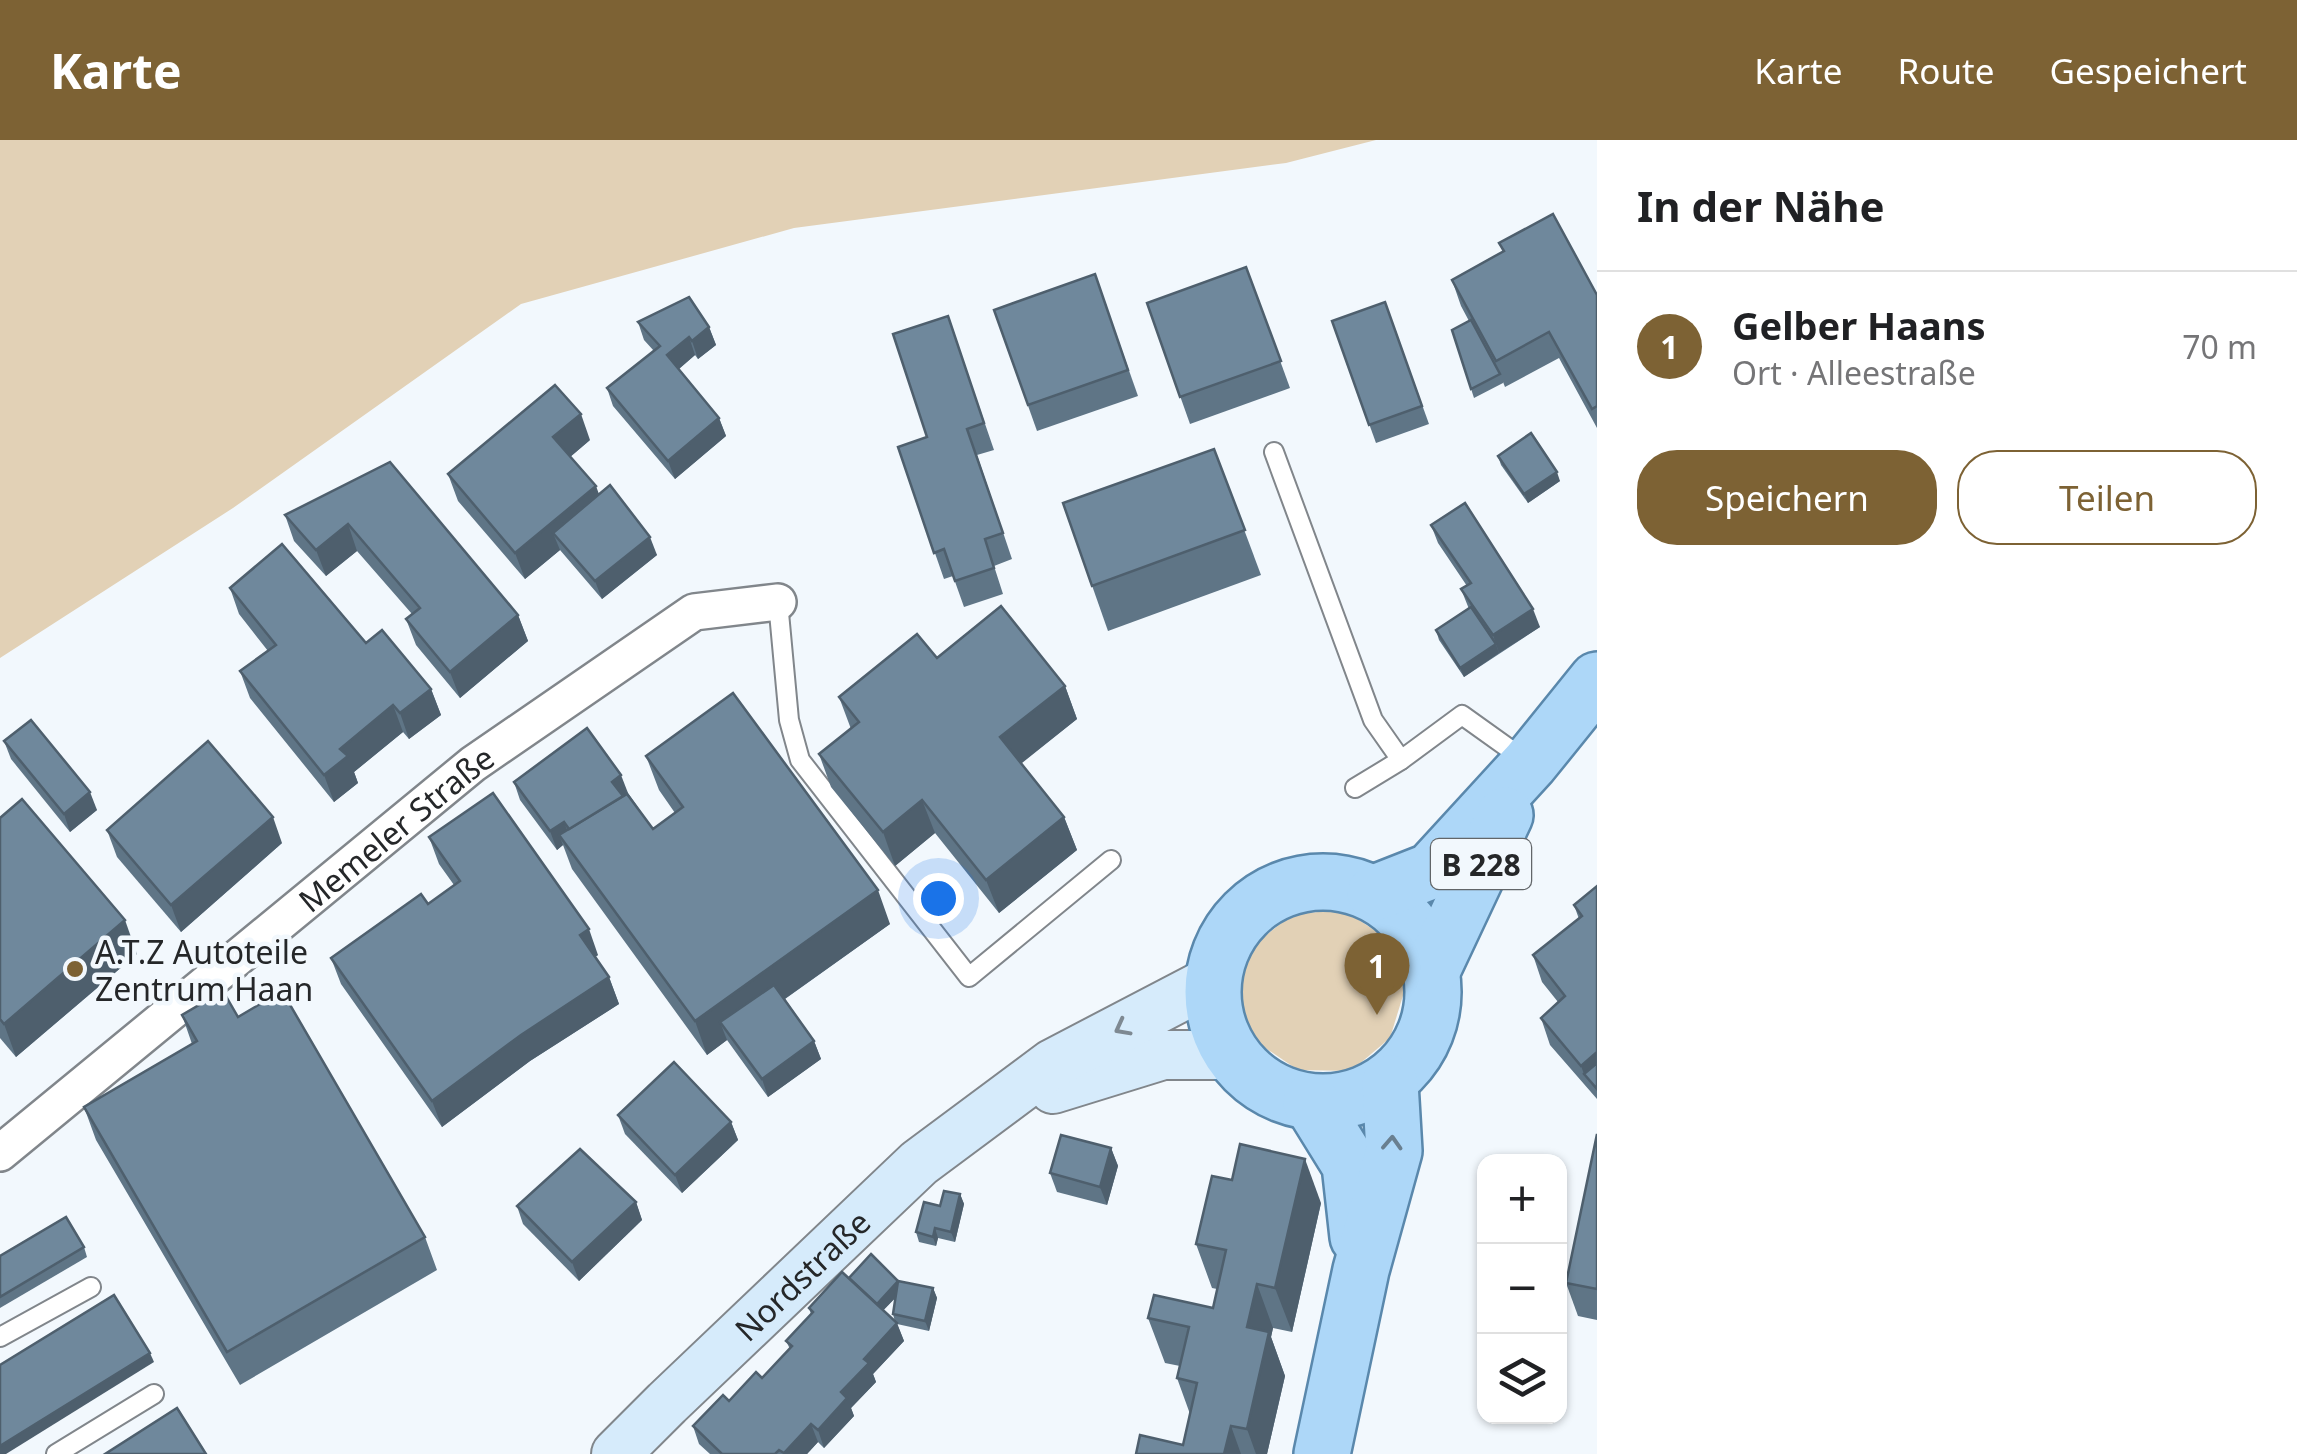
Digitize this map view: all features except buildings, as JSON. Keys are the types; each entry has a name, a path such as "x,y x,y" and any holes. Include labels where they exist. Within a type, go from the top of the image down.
{"main road":[{"name":"B 228","path":"1376,893 1431,871 1530,763 1597,680"},
{"name":"B 228","path":"1390,1083 1417,1052 1433,1012 1434,966 1530,763"},
{"name":"B 228","path":"1208,982 1228,932 1267,895 1320,882 1376,893 1413,924 1434,966"},
{"path":"1208,982 1214,1023 1231,1055 1263,1088 1311,1102 1353,1098 1390,1083 1394,1151 1361,1270 1322,1454"},
{"path":"1311,1102 1350,1165 1361,1270"}],"street":[{"name":"Memeler Straße","path":"0,1153 472,764 694,612 778,602"},
{"name":"Nordstraße","path":"616,1454 919,1163 1052,1064 1208,982"},
{"name":"Nordstraße","path":"993,1108 1163,1054 1231,1055"}],"lane":[{"path":"1274,452 1373,720 1401,760"},
{"path":"778,602 788,720 800,760 969,977 1111,860"},
{"path":"1354,788 1462,716 1530,763"},
{"path":"0,1336 91,1287"},
{"path":"56,1454 154,1394"}],"shaded area":[{"path":"0,140 1376,140 1286,163 794,228 521,304 233,508 0,658"},
{"path":"1344,910 1386,938 1405,989 1390,1038 1351,1071 1298,1070 1255,1041 1236,991 1252,946 1293,914"}],"place":[{"name":"A.T.Z Autoteile Zentrum Haan","path":"75,969"},
{"name":"Gelber Haans","path":"1377,1015"}]}
